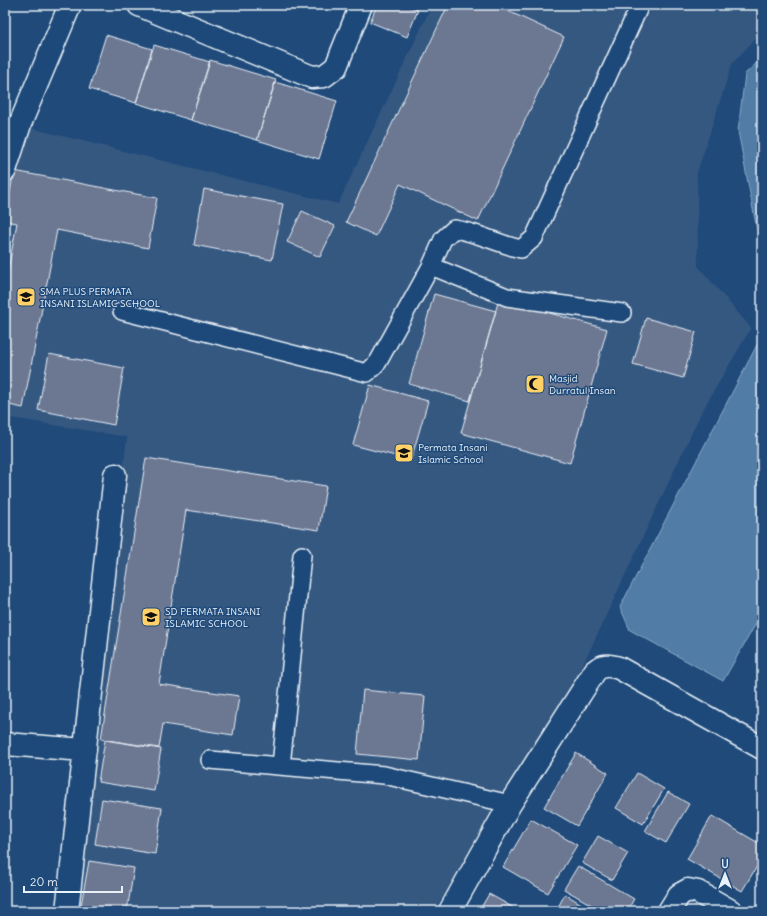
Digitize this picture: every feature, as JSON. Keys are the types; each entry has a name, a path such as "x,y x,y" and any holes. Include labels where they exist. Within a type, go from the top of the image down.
{"street":[{"path":"5,170 20,124 70,5"},
{"path":"140,5 312,77 324,76 336,67 362,5"},
{"path":"67,911 115,475"},
{"path":"450,911 510,804 595,672 601,666 609,665 619,668 762,748"},
{"path":"5,744 85,750"},
{"path":"669,911 679,895 691,890 698,892 731,911"}],"lane":[{"path":"122,312 367,374 378,362 431,266 443,239 454,229 469,231 508,246 521,249 534,238 640,5"},
{"path":"431,266 506,297 622,313"},
{"path":"281,766 302,555"},
{"path":"210,760 384,775 510,804"}],"shaded area":[{"name":"Permata Insani Islamic School","path":"432,5 762,5 762,31 732,64 697,173 698,266 751,328 701,413 582,667 521,786 433,911 72,911 127,437 5,417 5,162 26,127 338,204"},
{"path":"762,58 762,256 738,131 745,74"},
{"path":"762,313 762,613 723,681 630,630 620,607 758,343"}],"building":[{"path":"377,5 405,5 418,10 407,37 370,22"},
{"path":"448,5 495,5 564,37 478,221 400,184 376,236 346,222"},
{"path":"106,35 152,49 136,103 89,89"},
{"path":"154,45 210,62 191,120 136,103"},
{"path":"210,60 276,80 257,140 191,120"},
{"path":"275,82 337,101 319,159 257,140"},
{"path":"14,171 157,198 148,248 57,230 23,408 5,404 5,286 17,223 5,221 5,219"},
{"path":"204,189 283,204 272,260 194,245"},
{"path":"302,211 335,226 320,257 287,242"},
{"path":"434,294 496,311 470,401 409,384"},
{"path":"499,299 607,329 570,463 461,433"},
{"path":"646,318 696,332 683,378 633,364"},
{"path":"49,354 124,368 114,425 38,410"},
{"path":"370,385 428,401 411,460 353,445"},
{"path":"146,458 326,486 319,530 186,510 159,684 239,696 233,735 163,724 159,748 101,739"},
{"path":"363,690 425,696 419,760 357,754"},
{"path":"105,740 161,749 154,791 98,782"},
{"path":"576,753 608,773 577,826 544,807"},
{"path":"637,773 664,789 643,824 616,808"},
{"path":"668,792 689,804 666,843 645,831"},
{"path":"102,799 162,808 155,854 95,844"},
{"path":"712,816 762,845 762,858 742,891 687,859"},
{"path":"531,819 577,845 548,893 503,867"},
{"path":"598,836 628,853 612,880 582,863"},
{"path":"89,861 134,868 127,911 80,911"},
{"path":"578,866 634,899 627,911 602,911 564,889"},
{"path":"489,894 514,908 512,911 479,911"},
{"path":"565,894 593,911 556,911"}],"place":[{"name":"SMA PLUS PERMATA INSANI ISLAMIC SCHOOL","path":"26,297"},
{"name":"Masjid Durratul Insan","path":"535,384"},
{"name":"Permata Insani Islamic School","path":"404,453"},
{"name":"SD PERMATA INSANI ISLAMIC SCHOOL","path":"151,617"}]}
